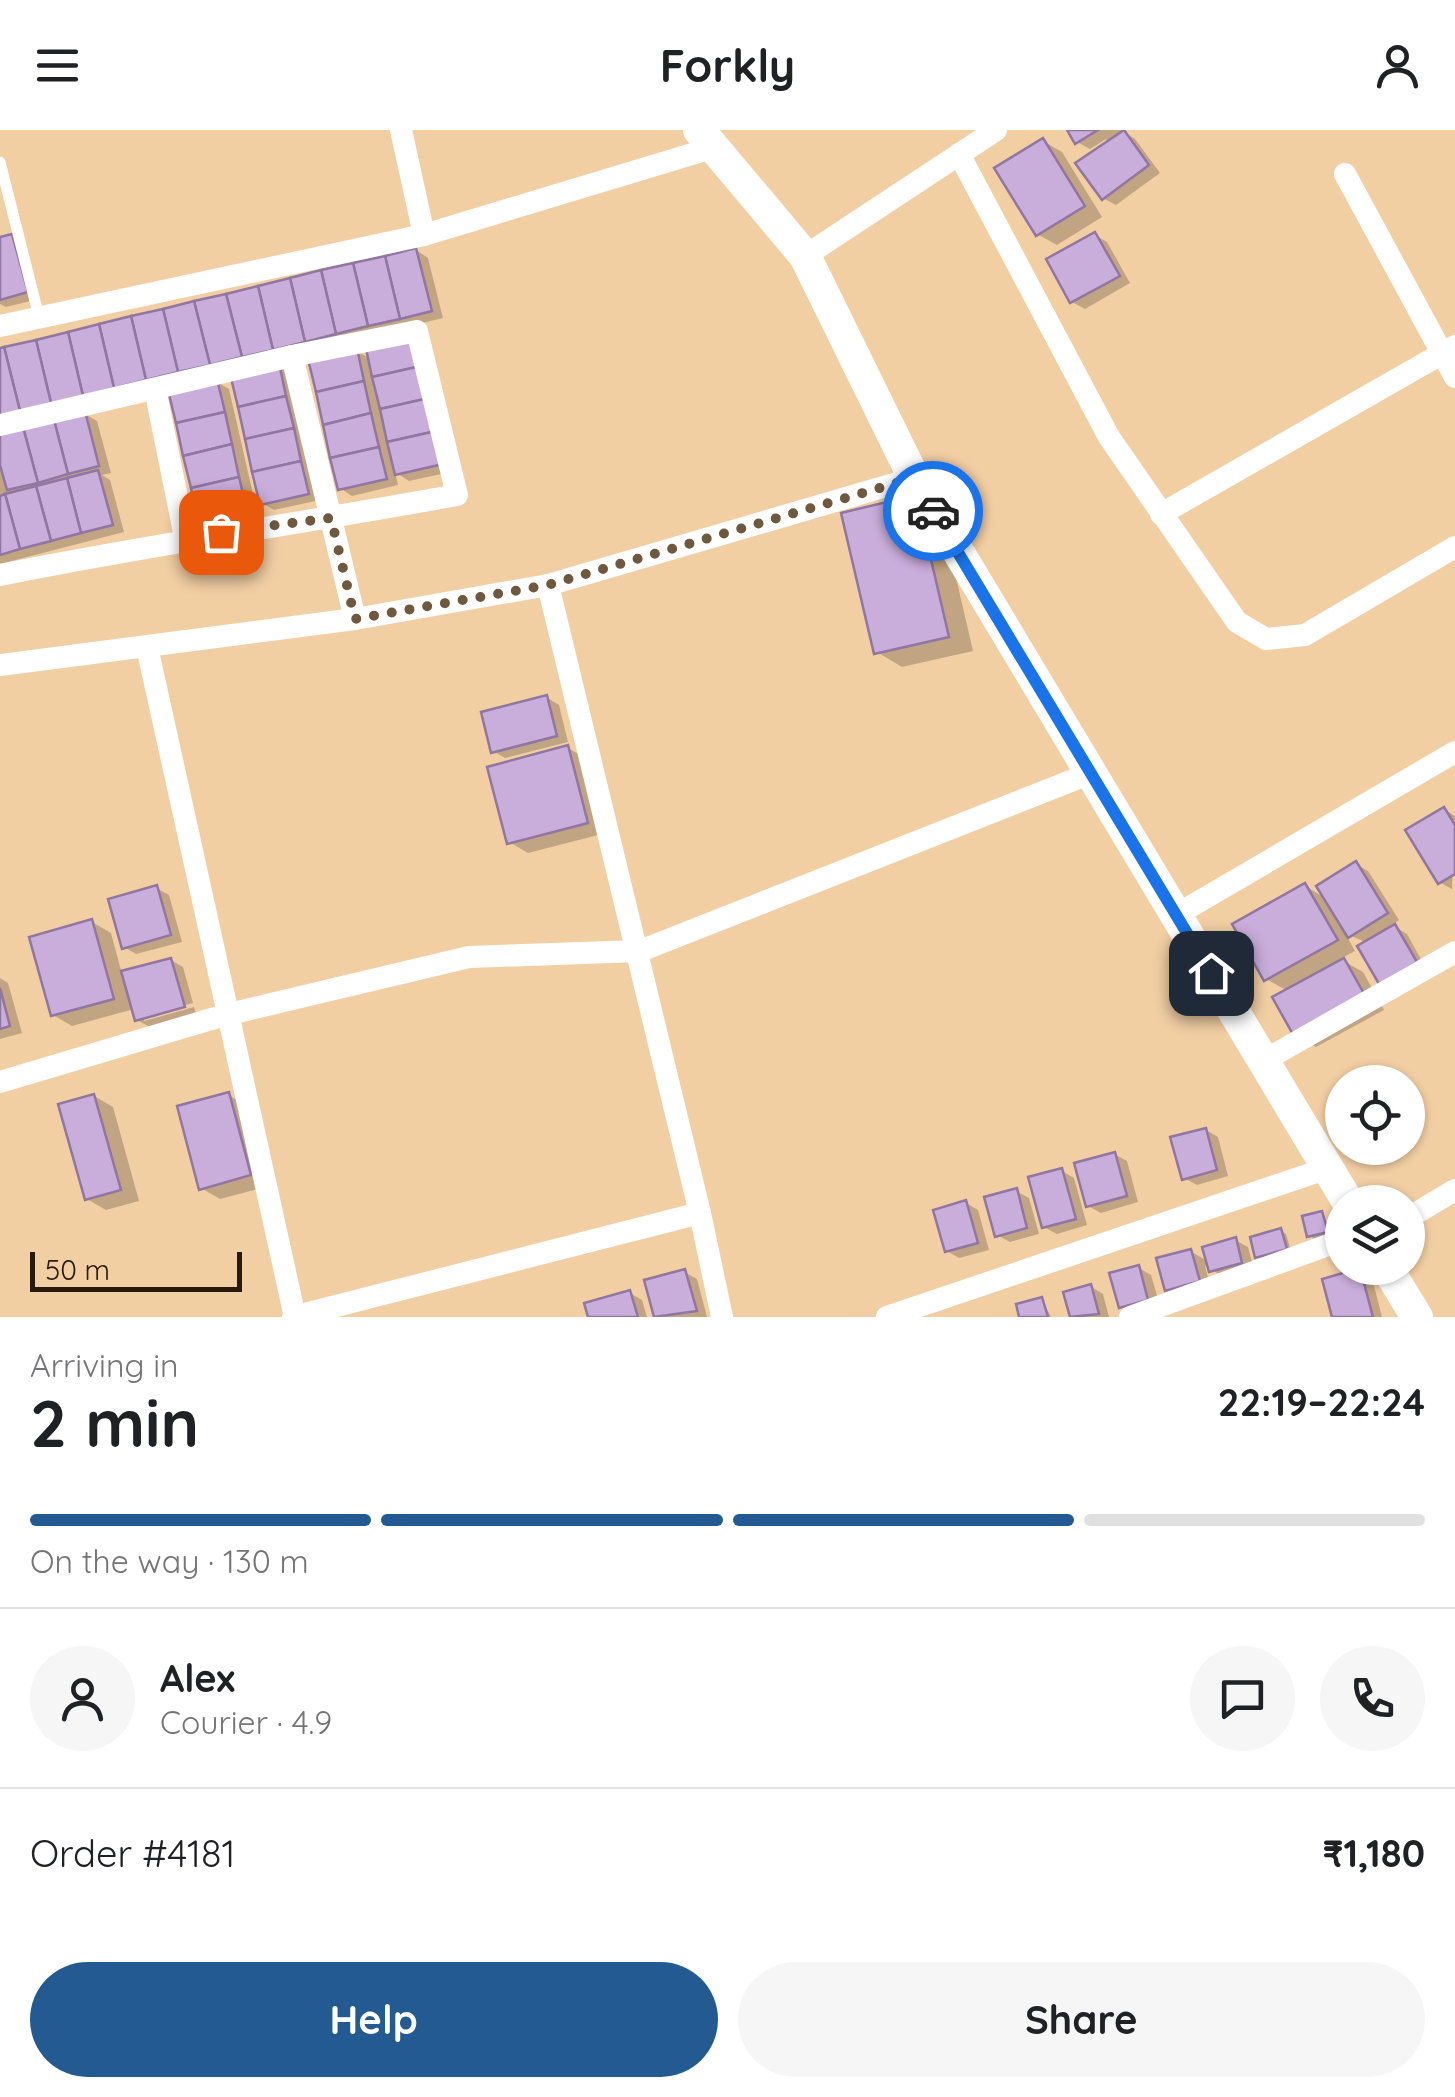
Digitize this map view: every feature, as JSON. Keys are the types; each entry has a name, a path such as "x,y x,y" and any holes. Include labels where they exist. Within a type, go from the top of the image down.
{"main road":[{"path":"706,139 805,256 914,478 1338,1185"},
{"path":"1398,1285 1417,1317"}],"street":[{"path":"400,130 424,235"},
{"path":"805,256 996,130"},
{"path":"0,326 424,235 706,139"},
{"path":"959,154 1109,437 1237,622 1266,638 1305,636 1455,547"},
{"path":"1344,174 1448,350 1455,376"},
{"path":"0,425 417,330 457,495 331,518 184,538 0,574"},
{"path":"1161,514 1448,350"},
{"path":"292,356 355,619"},
{"path":"155,389 184,538"},
{"path":"0,666 355,619 548,585 914,478"},
{"path":"548,585 640,951 722,1317"},
{"path":"147,647 294,1317 700,1214"},
{"path":"1176,915 1455,752"},
{"path":"0,1082 225,1016 469,957 640,951 1091,773"},
{"path":"1264,1061 1455,952"},
{"path":"887,1317 1328,1168"},
{"path":"1425,1208 1455,1190"},
{"path":"1130,1317 1325,1246"}],"lane":[{"path":"0,162 39,317"}],"building":[{"path":"1067,130 1098,130 1075,144"},
{"path":"1124,130 1149,165 1102,200 1075,163"},
{"path":"1043,138 1085,206 1036,236 994,168"},
{"path":"1095,232 1120,276 1070,303 1046,259"},
{"path":"12,234 28,292 0,300 0,237"},
{"path":"416,248 432,311 400,319 385,256"},
{"path":"385,256 400,319 368,326 353,263"},
{"path":"353,263 368,326 336,334 321,270"},
{"path":"321,270 336,334 305,342 290,278"},
{"path":"290,278 305,342 273,350 258,286"},
{"path":"258,286 273,350 242,357 226,294"},
{"path":"226,294 242,357 210,365 194,301"},
{"path":"194,301 210,365 178,372 163,309"},
{"path":"163,309 178,372 146,380 131,316"},
{"path":"131,316 146,380 114,388 99,324"},
{"path":"99,324 114,388 83,396 68,332"},
{"path":"68,332 83,396 51,403 36,340"},
{"path":"414,333 421,366 372,377 365,344"},
{"path":"36,340 51,403 20,411 4,347"},
{"path":"4,347 20,411 0,415 0,348"},
{"path":"357,348 364,381 316,392 308,359"},
{"path":"279,363 286,396 238,407 230,374"},
{"path":"421,366 429,398 380,409 372,377"},
{"path":"217,379 225,412 176,423 168,390"},
{"path":"364,381 371,413 323,425 316,392"},
{"path":"286,396 294,428 245,439 238,407"},
{"path":"429,398 436,431 387,442 380,409"},
{"path":"85,411 99,466 68,474 54,420"},
{"path":"225,412 232,444 183,456 176,423"},
{"path":"371,413 379,447 330,458 323,425"},
{"path":"54,420 68,474 38,483 23,427"},
{"path":"23,427 38,483 7,490 0,465 0,434"},
{"path":"294,428 301,461 252,472 245,439"},
{"path":"436,431 443,464 395,475 387,442"},
{"path":"232,444 239,477 191,488 183,456"},
{"path":"379,447 387,479 338,490 330,458"},
{"path":"301,461 309,494 260,505 252,472"},
{"path":"98,470 113,525 81,533 67,478"},
{"path":"239,477 247,510 198,521 191,488"},
{"path":"67,478 81,533 51,541 36,486"},
{"path":"36,486 51,541 20,549 5,494"},
{"path":"5,494 20,549 0,555 0,496"},
{"path":"916,495 949,637 874,654 841,513"},
{"path":"547,695 557,736 491,753 481,712"},
{"path":"568,745 588,823 507,844 487,767"},
{"path":"1444,807 1455,825 1455,874 1438,884 1405,830"},
{"path":"1356,861 1388,913 1348,938 1316,886"},
{"path":"1305,883 1338,940 1264,981 1232,924"},
{"path":"157,885 171,935 122,949 108,899"},
{"path":"92,919 114,999 51,1016 29,937"},
{"path":"1395,924 1417,962 1379,984 1357,946"},
{"path":"171,958 185,1007 135,1021 121,971"},
{"path":"1344,958 1367,999 1295,1038 1272,997"},
{"path":"0,988 10,1026 0,1029"},
{"path":"229,1092 251,1175 199,1190 177,1106"},
{"path":"94,1094 121,1190 85,1200 58,1104"},
{"path":"1206,1128 1217,1170 1182,1180 1170,1137"},
{"path":"1115,1152 1127,1196 1086,1207 1074,1163"},
{"path":"1062,1168 1076,1219 1042,1228 1028,1177"},
{"path":"1017,1188 1027,1228 995,1237 984,1197"},
{"path":"966,1200 978,1243 945,1252 933,1210"},
{"path":"1322,1211 1325,1233 1307,1237 1302,1216"},
{"path":"1281,1228 1287,1249 1255,1258 1250,1237"},
{"path":"1236,1237 1242,1263 1209,1272 1202,1247"},
{"path":"1191,1249 1200,1281 1165,1291 1156,1258"},
{"path":"1139,1265 1148,1300 1119,1308 1109,1273"},
{"path":"685,1269 697,1311 654,1317 644,1280"},
{"path":"1325,1278 1325,1285 1365,1285 1373,1317 1332,1317 1322,1279"},
{"path":"1091,1284 1099,1314 1070,1317 1063,1292"},
{"path":"630,1290 638,1317 588,1317 584,1303"},
{"path":"1042,1297 1048,1317 1019,1317 1016,1304"}],"way so far":[{"path":"221,532 331,518 355,619 548,585 914,478 933,511"}],"route":[{"path":"933,511 1211,973"}]}
